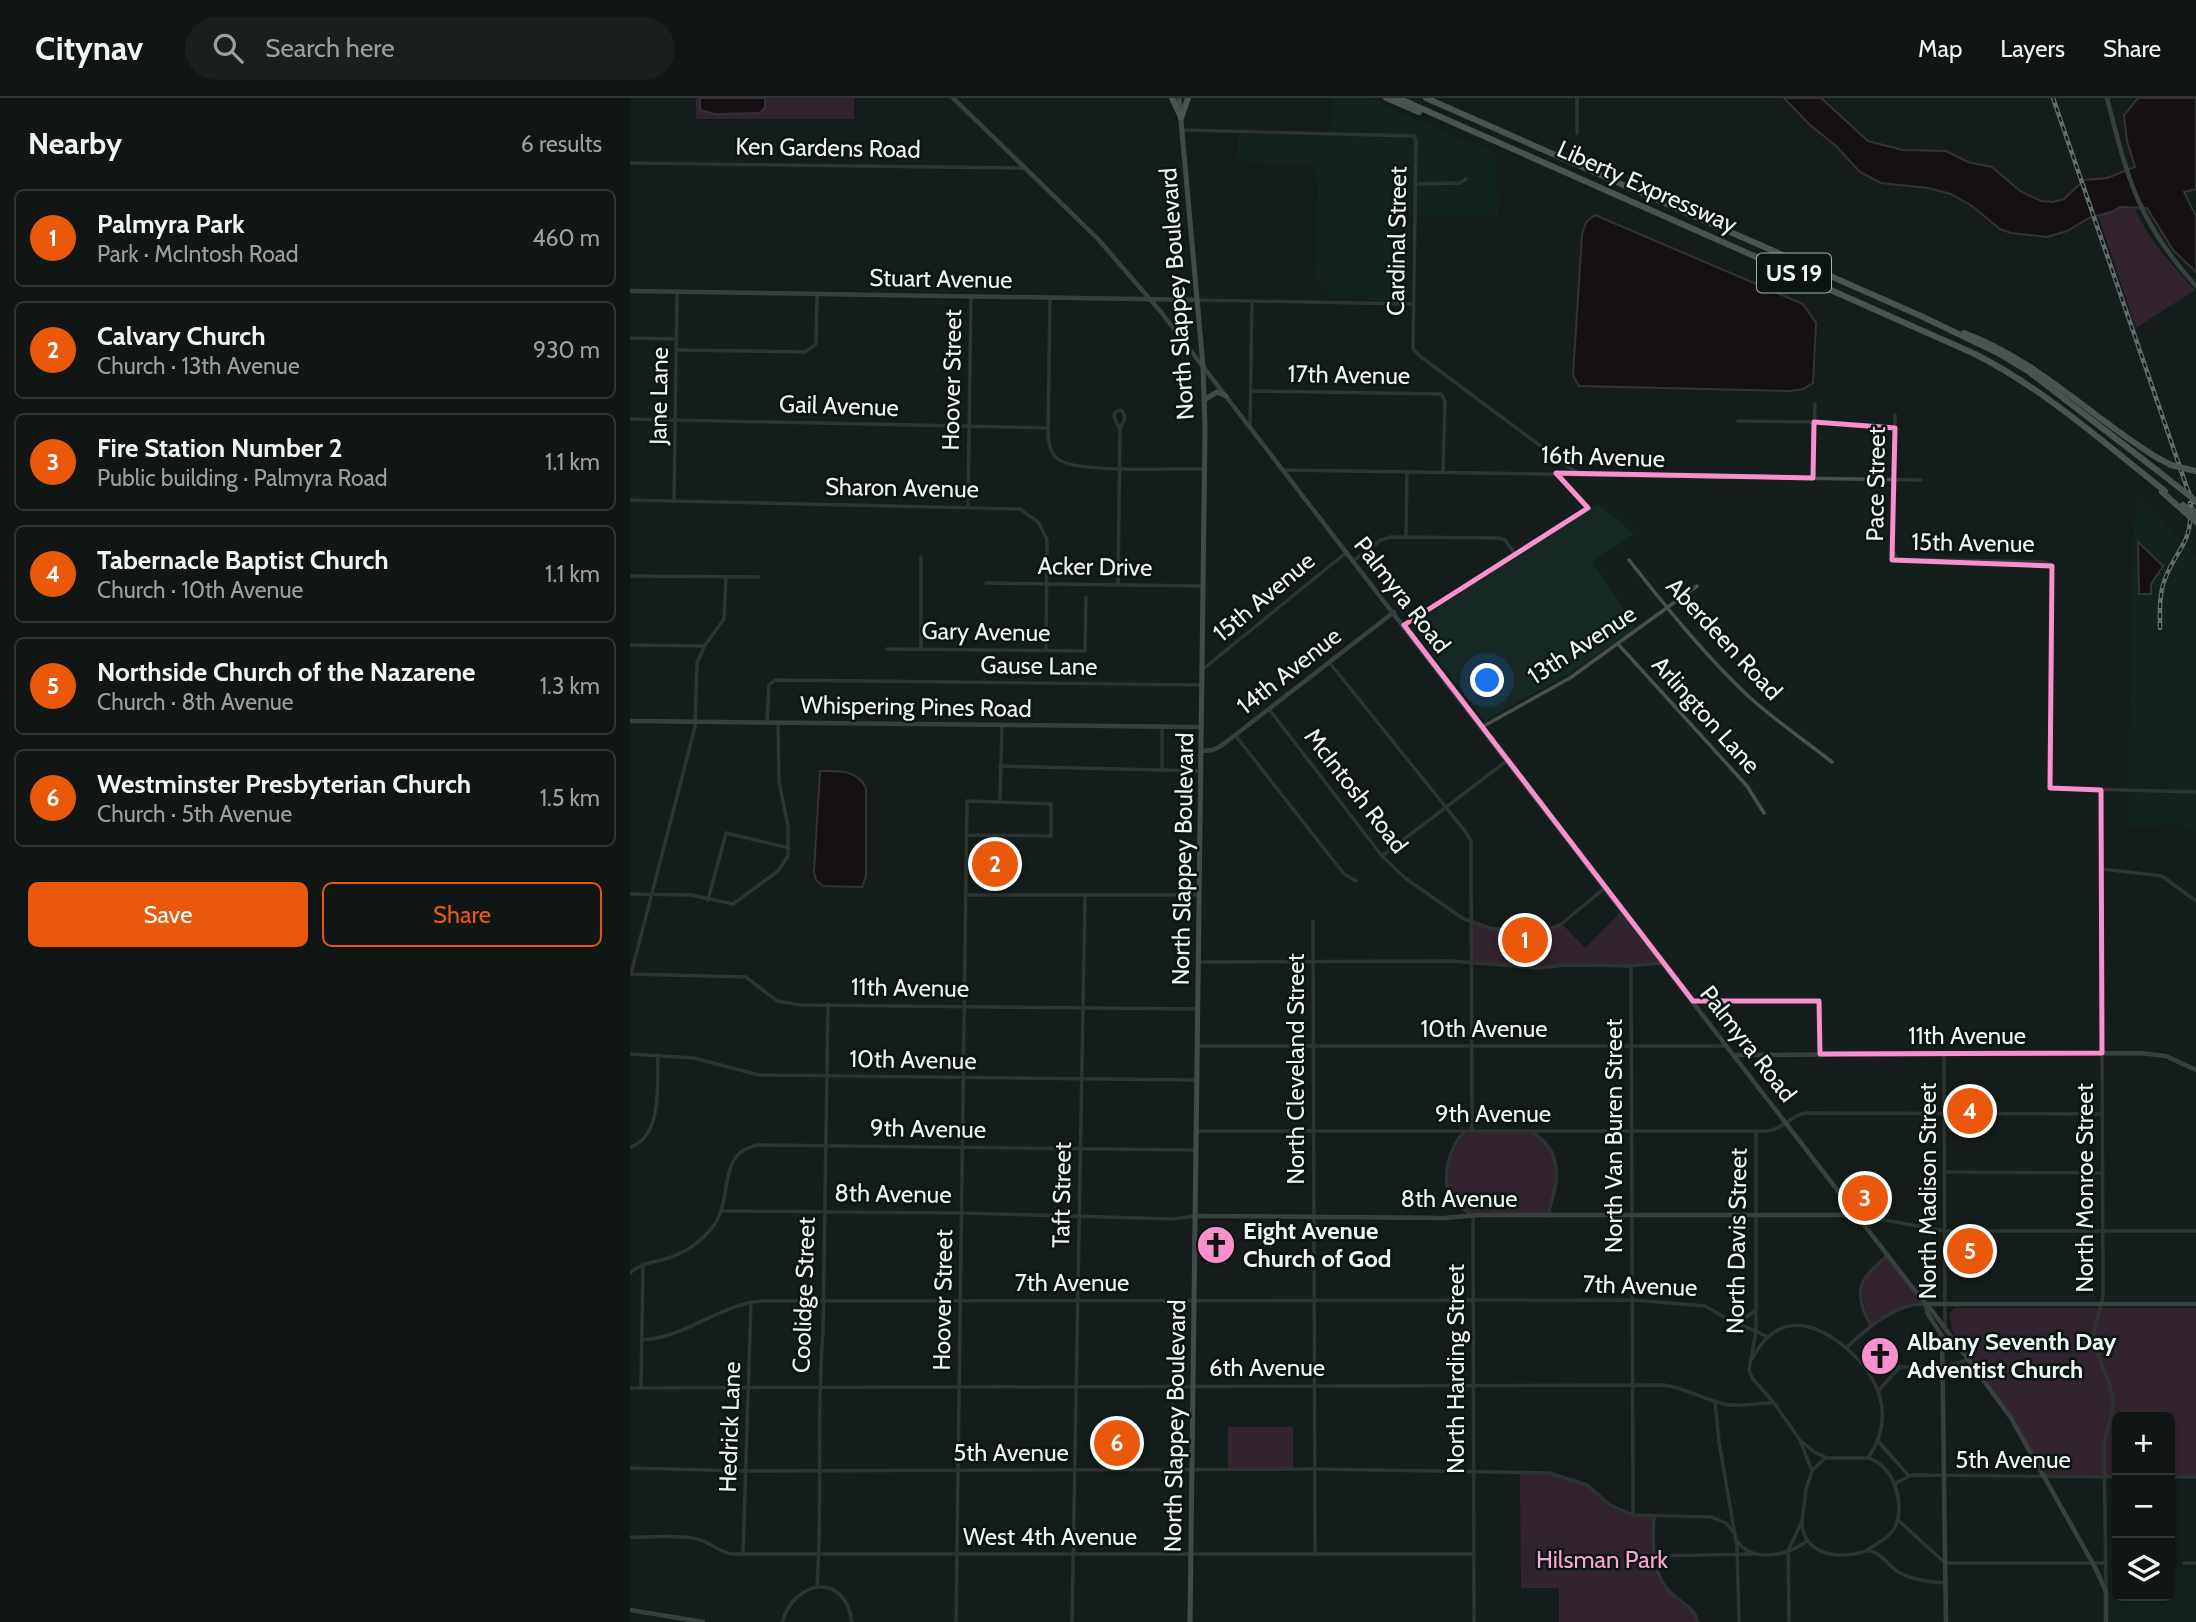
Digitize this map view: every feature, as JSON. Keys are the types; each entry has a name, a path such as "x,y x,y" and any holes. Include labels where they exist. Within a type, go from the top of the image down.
{"highway":[{"path":"1172,98 1181,117"},
{"path":"1181,117 1188,98"},
{"path":"1386,98 1483,136"},
{"name":"Liberty Expressway","path":"1398,98 1984,358 2048,400 2164,492"},
{"name":"Liberty Expressway","path":"1426,98 1922,316 1996,352 2028,371 2196,501"},
{"path":"1922,316 1976,337 2030,366 2156,457 2172,465 2196,471"},
{"path":"2164,492 2196,516"},
{"path":"2164,492 2196,522"}],"main road":[{"name":"North Slappey Boulevard","path":"1179,98 1203,366 1205,469 1190,1622"},
{"path":"1204,400 1217,392 1226,396"}],"street":[{"name":"Palmyra Road","path":"953,98 1098,239 1151,299 1354,560 2011,1418 2106,1592"},
{"path":"1577,98 1577,133"},
{"path":"2107,98 2124,164 2144,216 2160,243 2196,285"},
{"name":"Cardinal Street","path":"1182,131 1414,136 1413,347 1421,357 1577,473"},
{"name":"Ken Gardens Road","path":"630,163 1025,168"},
{"path":"1415,184 1460,183 1466,178"},
{"name":"Stuart Avenue","path":"630,291 1413,304"},
{"name":"Jane Lane","path":"674,501 677,292"},
{"path":"677,350 806,352 816,344 817,294"},
{"name":"Hoover Street","path":"968,506 971,297"},
{"path":"1050,298 1048,428 1050,449 1059,460 1077,467 1205,469"},
{"path":"1250,427 1252,301"},
{"path":"630,338 677,339"},
{"name":"17th Avenue","path":"1251,391 1441,394 1444,398 1443,471"},
{"path":"1813,478 1815,404"},
{"path":"1118,584 1120,429 1124,414 1117,410 1114,417 1120,429"},
{"name":"Pace Street","path":"1893,554 1895,415"},
{"name":"Gail Avenue","path":"630,419 1048,428"},
{"path":"1738,421 1814,422 1895,428"},
{"name":"16th Avenue","path":"1283,470 1921,480"},
{"path":"1406,536 1407,471"},
{"path":"1404,625 1588,508 1556,473"},
{"name":"Sharon Avenue","path":"630,500 1011,507 1025,511 1035,518 1047,539 1046,650"},
{"name":"15th Avenue","path":"1354,560 1381,540 1406,536 1499,538 1505,540 1515,554"},
{"name":"15th Avenue","path":"1203,669 1347,552"},
{"name":"15th Avenue","path":"1893,554 1897,559 1904,560 2045,562 2053,566 2050,788 2102,790"},
{"path":"921,557 921,649"},
{"name":"Aberdeen Road","path":"1629,561 1667,608 1747,695 1832,762"},
{"path":"630,576 759,577"},
{"path":"630,974 696,722 696,671 699,655 724,619 726,577"},
{"name":"Acker Drive","path":"986,583 1205,586"},
{"name":"13th Avenue","path":"1482,727 1570,678 1696,586"},
{"name":"Gary Avenue","path":"887,649 1085,651 1086,597"},
{"name":"14th Avenue","path":"1202,751 1217,749 1394,612"},
{"name":"Arlington Lane","path":"1618,644 1747,786 1763,813"},
{"path":"630,645 704,646"},
{"path":"1329,662 1471,841 1472,1131"},
{"name":"Gause Lane","path":"767,723 771,681 1203,685"},
{"name":"McIntosh Road","path":"1269,709 1395,870 1471,923 1489,928 1527,931 1553,928 1577,913 1606,887"},
{"name":"Whispering Pines Road","path":"630,721 1202,727"},
{"path":"630,894 691,895 726,904 739,901 783,866 789,848 788,826 779,782 778,723"},
{"path":"967,835 1051,836 1051,804 1000,801 1002,724"},
{"path":"1162,770 1163,727"},
{"path":"1235,735 1344,874 1356,881"},
{"path":"1382,856 1508,760"},
{"path":"1000,766 1202,771"},
{"path":"2102,790 2196,792"},
{"name":"North Monroe Street","path":"2102,790 2103,1304 2094,1335 2113,1401 2104,1437 2106,1622"},
{"name":"Hoover Street","path":"956,1622 967,801 1000,801"},
{"path":"708,900 726,833 789,848"},
{"path":"2102,869 2162,876 2196,901"},
{"path":"967,895 1200,895"},
{"name":"Taft Street","path":"1072,1622 1085,895"},
{"name":"North Cleveland Street","path":"1313,920 1315,1554"},
{"path":"1199,962 1472,962 1520,968 1631,966 1663,962"},
{"name":"North Van Buren Street","path":"1631,966 1633,1515"},
{"name":"11th Avenue","path":"630,974 746,977 777,1001 801,1005 1198,1009"},
{"path":"1693,1001 1819,1001 1820,1054"},
{"name":"Coolidge Street","path":"817,1587 828,1004"},
{"name":"10th Avenue","path":"1198,1046 1728,1046"},
{"name":"10th Avenue","path":"630,1054 694,1058 759,1075 1197,1080"},
{"name":"North Madison Street","path":"1944,1054 1945,1329"},
{"name":"11th Avenue","path":"1735,1055 2155,1054 2175,1059 2196,1070"},
{"path":"630,1147 644,1138 656,1112 658,1055"},
{"path":"1786,1123 1795,1115 1806,1113 2103,1114"},
{"name":"9th Avenue","path":"1197,1131 1756,1131 1774,1130 1786,1123"},
{"path":"1528,1130 1546,1143 1555,1156 1556,1187 1549,1204 1549,1216"},
{"path":"1465,1131 1452,1151 1448,1186 1456,1204 1473,1216"},
{"name":"North Davis Street","path":"1756,1131 1756,1331 1749,1370 1800,1440 1812,1471"},
{"name":"9th Avenue","path":"721,1211 735,1156 744,1149 759,1144 1196,1150"},
{"path":"1945,1172 2103,1173"},
{"path":"630,1273 643,1264 689,1249 708,1233 721,1211"},
{"name":"8th Avenue","path":"721,1211 1079,1215 1174,1219 1195,1216 1444,1218 1857,1215 1945,1231 2196,1231"},
{"name":"North Harding Street","path":"1473,1216 1474,1622"},
{"path":"1871,1326 1862,1304 1860,1290 1868,1273 1888,1255"},
{"path":"641,1387 643,1264"},
{"name":"7th Avenue","path":"641,1340 676,1333 751,1302 822,1301 1633,1300 1705,1306 1769,1337"},
{"name":"Hedrick Lane","path":"743,1554 751,1302"},
{"path":"1846,1348 1871,1326 1911,1304 2196,1304"},
{"name":"Palmyra Road","path":"1925,1304 1942,1336"},
{"path":"1738,1323 1756,1310"},
{"path":"1750,1363 1773,1332 1789,1327 1814,1326 1846,1348 1862,1362 1878,1391 1883,1413 1881,1429 1868,1458"},
{"name":"North Madison Street","path":"1942,1336 1946,1622"},
{"path":"1862,1362 1900,1367 1942,1367 1968,1360"},
{"path":"1878,1391 1900,1367"},
{"name":"6th Avenue","path":"630,1388 1632,1385 1674,1387 1736,1405 1761,1401 1774,1403"},
{"path":"1715,1401 1718,1442 1738,1555 1739,1622"},
{"path":"1800,1440 1814,1452 1827,1457 1868,1458 1879,1462 1890,1474 1894,1484 1898,1520 1889,1535 1867,1550 1854,1554 1829,1554 1818,1550 1807,1541 1802,1521"},
{"path":"1877,1440 1909,1476"},
{"path":"1789,1622 1788,1551 1802,1521 1806,1489 1812,1471 1827,1457"},
{"name":"5th Avenue","path":"630,1468 746,1471 1314,1469 1549,1473 1587,1485 1610,1505 1633,1515"},
{"name":"5th Avenue","path":"1894,1484 1909,1476 2112,1477"},
{"path":"2175,1477 2196,1477"},
{"path":"1633,1515 1711,1517 1726,1523 1745,1551 1753,1554"},
{"path":"1654,1516 1655,1556 1665,1587 1692,1609 1698,1622"},
{"path":"1898,1520 1945,1563 2105,1563"},
{"name":"West 4th Avenue","path":"630,1537 691,1538 702,1540 725,1553 743,1554 1474,1554"},
{"path":"1655,1556 1773,1555 1807,1541"},
{"path":"1867,1550 1883,1557 1908,1576 1945,1583"},
{"path":"2184,1563 2196,1563"},
{"path":"782,1622 794,1598 817,1587 834,1590 841,1595 850,1609 852,1622"},
{"path":"630,1610 703,1622"}],"highlighted area":[{"path":"1814,422 1895,428 1892,560 2052,566 2050,788 2101,790 2102,1053 1820,1054 1819,1001 1693,1001 1404,625 1588,508 1556,473 1813,478"}],"shaded area":[{"path":"700,98 765,98 765,107 760,113 715,114 700,110"},
{"path":"1334,98 1366,98 1497,154 1498,217 1411,217 1411,301 1335,299 1317,279 1318,181 1314,169 1306,164 1260,163 1241,161 1238,158 1238,135 1332,137"},
{"path":"1784,98 1821,98 1868,141 1903,150 1946,151 1968,162 1992,167 2020,191 2041,201 2053,202 2064,199 2084,180 2107,178 2135,167 2127,141 2124,115 2138,98 2196,98 2196,189 2184,192 2196,216 2196,272 2173,250 2147,208 2120,207 2047,237 2000,229 1972,206 1951,194 1928,188 1881,183 1860,172"},
{"path":"1595,215 1803,304 1816,323 1813,383 1803,389 1790,391 1579,386 1573,375 1582,235 1586,222"},
{"path":"2135,492 2196,555 2196,831 2180,825 2127,827"},
{"path":"1598,504 1635,534 1592,562 1636,628 1570,673 1485,721 1411,625"},
{"path":"2138,542 2163,566 2151,584 2151,594 2139,594"},
{"path":"820,771 852,774 858,777 866,788 866,876 862,887 823,886 816,880 814,872"},
{"path":"2175,1568 2196,1568 2196,1622 2110,1622 2111,1569 2112,1601 2175,1601"}],"green space":[{"path":"696,98 854,98 854,119 696,119"},
{"path":"2120,207 2134,207 2154,242 2195,290 2136,328 2098,215"},
{"path":"1623,910 1663,962 1636,966 1537,967 1473,961 1472,924 1518,930 1563,925 1585,948"},
{"path":"1465,1131 1528,1131 1539,1137 1555,1156 1555,1187 1548,1215 1478,1216 1460,1208 1449,1189 1448,1177 1454,1152"},
{"path":"1888,1256 1925,1303 1911,1303 1872,1325 1864,1303 1863,1287 1871,1272"},
{"path":"1955,1308 2196,1308 2196,1476 2175,1477 2175,1412 2112,1412 2112,1477 2045,1477 2013,1419 1964,1355 1952,1326 1950,1312"},
{"path":"1228,1427 1293,1427 1293,1469 1228,1470"},
{"name":"Hilsman Park","path":"1520,1473 1549,1474 1587,1486 1610,1507 1635,1517 1653,1517 1654,1553 1660,1579 1668,1592 1690,1610 1698,1622 1559,1622 1559,1588 1521,1588"}],"railway":[{"path":"2053,98 2196,509"},
{"path":"2160,628 2163,585 2187,537 2190,503"}],"place":[{"name":"Calvary Church","path":"995,864"},
{"name":"Palmyra Park","path":"1525,940"},
{"name":"Tabernacle Baptist Church","path":"1970,1111"},
{"name":"Fire Station Number 2","path":"1865,1198"},
{"name":"Eight Avenue Church of God","path":"1216,1245"},
{"name":"Northside Church of the Nazarene","path":"1970,1251"},
{"name":"Albany Seventh Day Adventist Church","path":"1880,1356"},
{"name":"Westminster Presbyterian Church","path":"1117,1443"}]}
